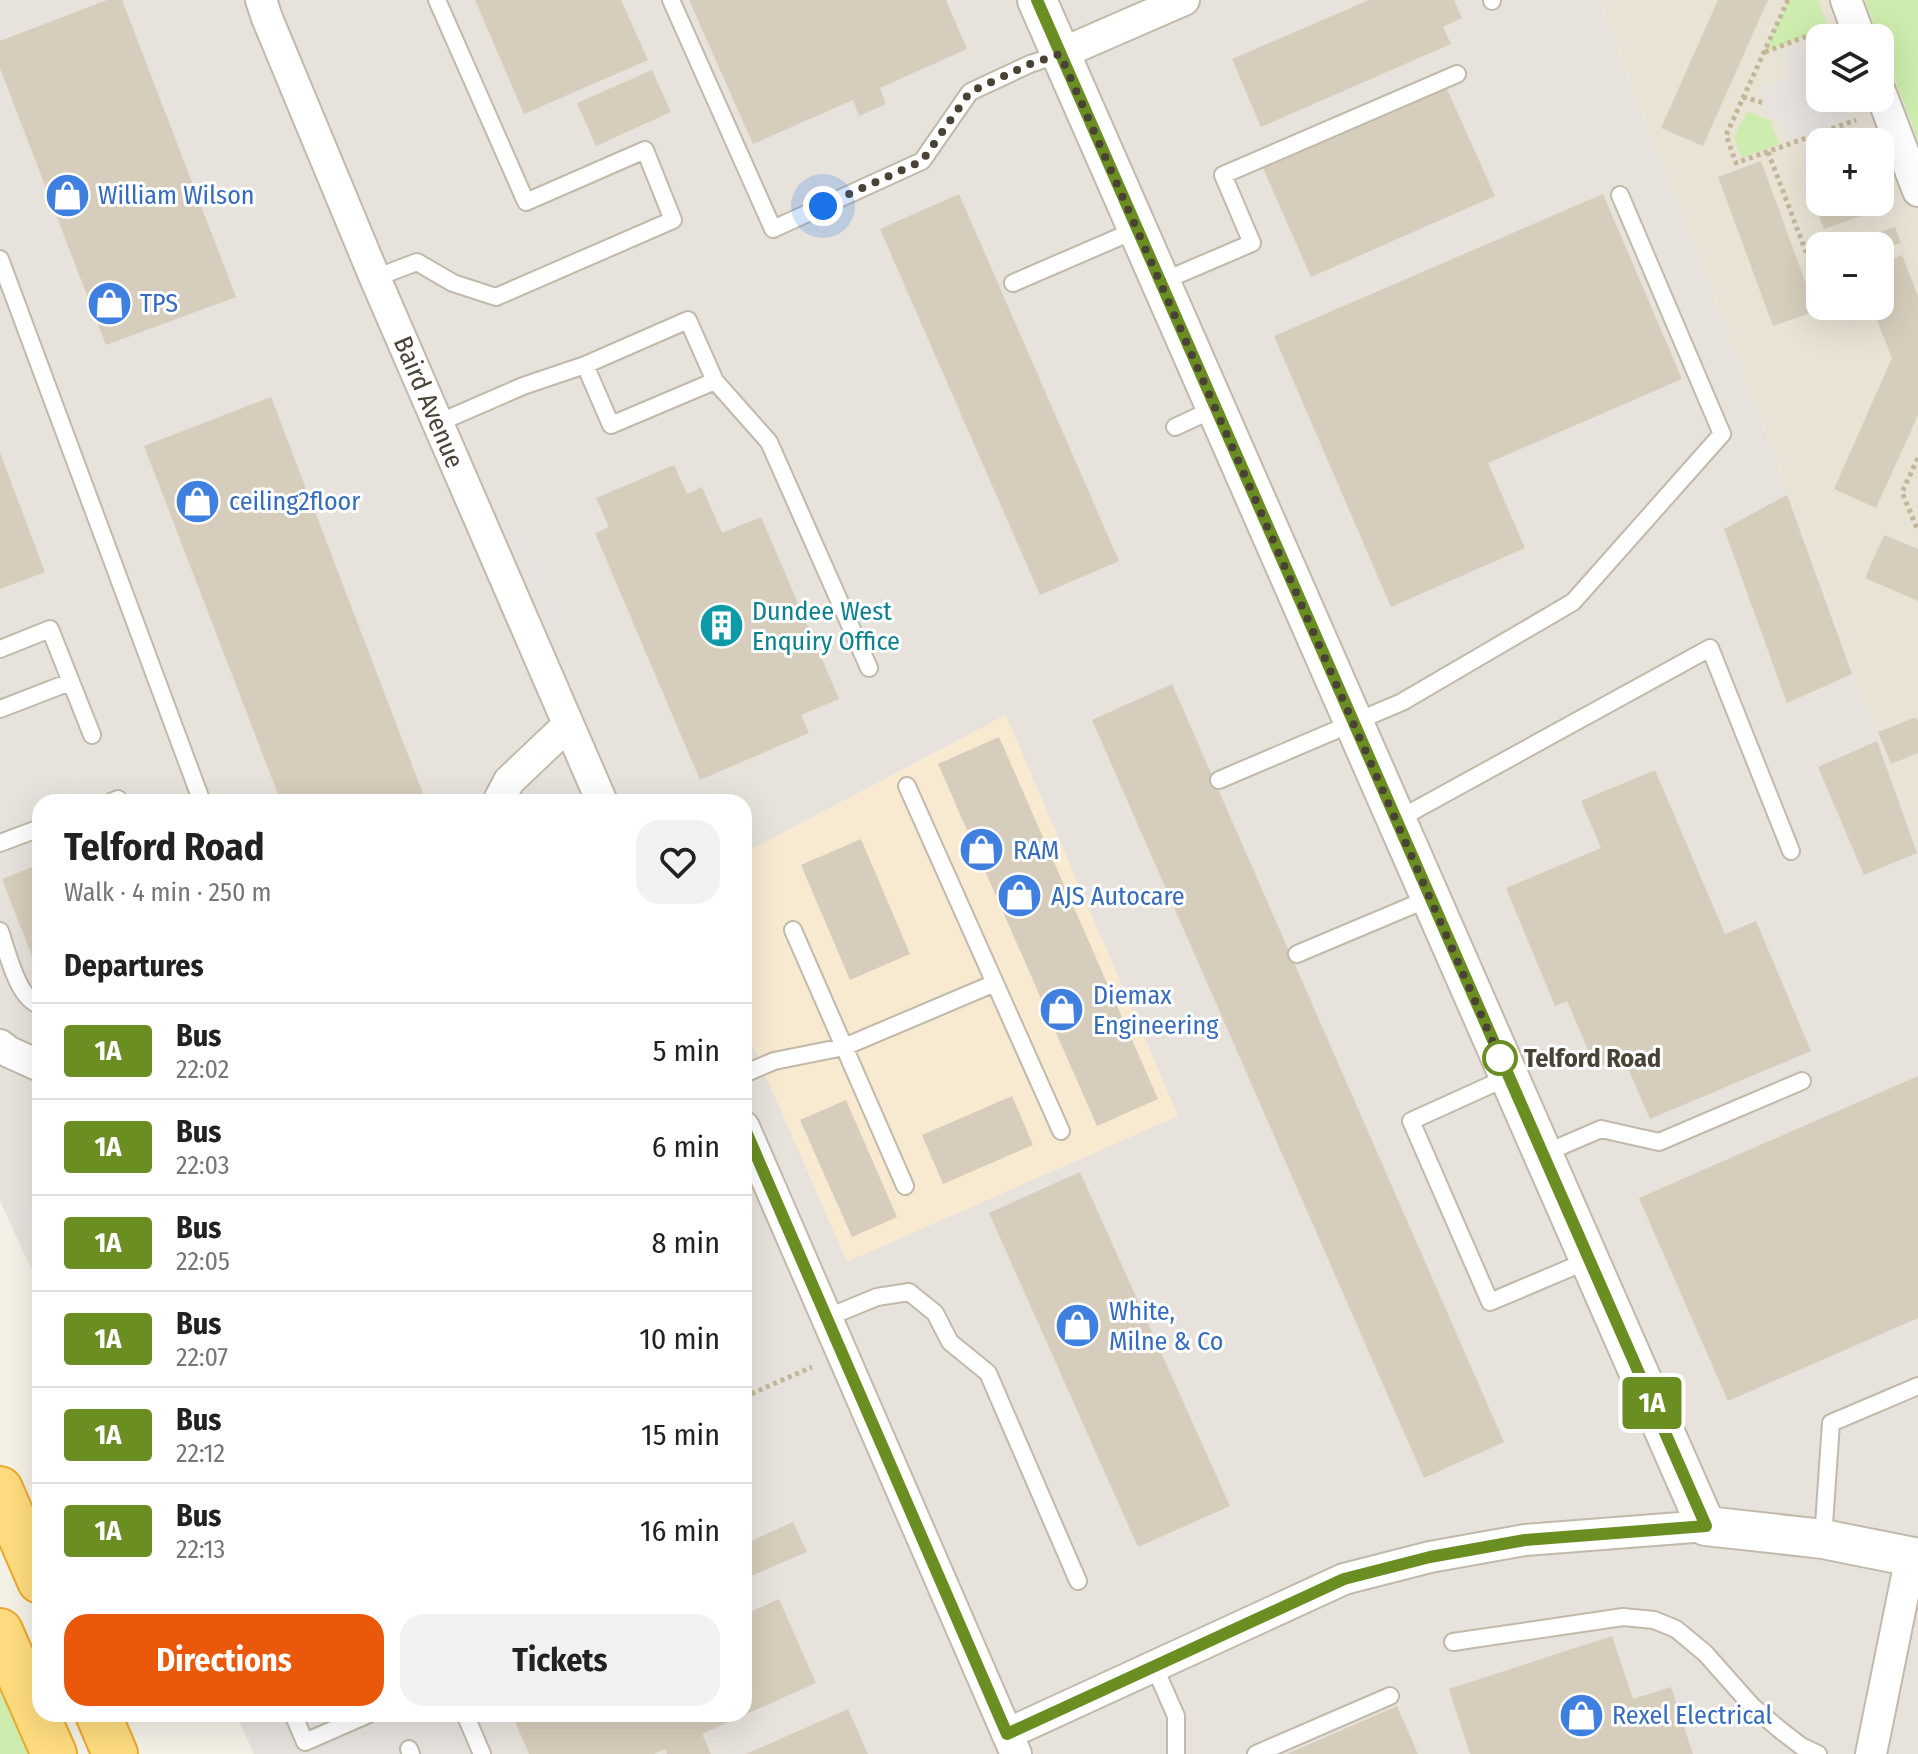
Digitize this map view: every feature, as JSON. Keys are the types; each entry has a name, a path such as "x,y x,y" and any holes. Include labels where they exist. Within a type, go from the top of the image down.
{"highway":[{"path":"0,1489 32,1563"},
{"path":"0,1631 32,1704"},
{"path":"40,1722 54,1754"},
{"path":"101,1722 115,1754"}],"street":[{"name":"Baird Avenue","path":"261,0 375,278 598,794"},
{"path":"1037,0 1706,1526"},
{"path":"1060,54 1184,0"},
{"path":"1888,112 1918,191"},
{"path":"502,794 509,781 568,725"},
{"path":"0,1045 32,1062"},
{"path":"752,1146 1012,1744 1154,1666 1344,1579 1416,1560 1525,1540 1706,1526 1823,1539 1914,1557 1871,1754"}],"lane":[{"path":"375,278 417,262 453,283 496,297 673,220 645,150 526,202 437,0"},
{"path":"671,0 773,229 922,161 970,92 1030,64 1060,54"},
{"path":"1161,282 1252,243 1223,175 1457,74"},
{"path":"1219,780 1402,702 1573,602 1722,434 1620,195"},
{"path":"1013,283 1138,229"},
{"path":"0,259 199,794"},
{"path":"438,423 688,320 715,381 769,442 869,668"},
{"path":"585,365 611,425 715,381"},
{"path":"1175,427 1216,408"},
{"path":"0,649 50,629 92,735"},
{"path":"1396,821 1710,648 1791,851"},
{"path":"0,709 70,682"},
{"path":"907,786 1061,1131"},
{"path":"0,843 32,831"},
{"path":"1297,954 1430,898"},
{"path":"793,930 905,1186"},
{"path":"0,931 23,992 32,1002"},
{"path":"752,1071 774,1061 844,1047 995,983"},
{"path":"1508,1077 1411,1121 1490,1302 1589,1260"},
{"path":"1543,1154 1601,1129 1659,1142 1802,1081"},
{"path":"826,1318 877,1297 909,1292 935,1313 950,1342 988,1373 1078,1581"},
{"path":"1823,1539 1831,1423 1918,1386"},
{"path":"1453,1642 1623,1617 1654,1620 1676,1629 1705,1653 1752,1706 1801,1746 1818,1754"},
{"path":"1154,1666 1176,1716 1176,1754"},
{"path":"1256,1754 1390,1696"},
{"path":"296,1722 305,1742 312,1747 355,1722"},
{"path":"468,1722 482,1754"}],"path":[{"path":"1788,0 1726,135 1736,163 1857,112"},
{"path":"1764,52 1853,19"},
{"path":"1743,97 1764,103"},
{"path":"1768,152 1806,252"},
{"path":"1918,458 1902,492 1918,531"},
{"path":"752,1393 842,1353"}],"shaded area":[{"path":"0,0 1599,0 1752,394 1918,847 1918,1754 254,1754 240,1722 752,1722 752,1044 847,1262 1178,1116 1006,715 752,849 752,794 32,794 32,1271 0,1201"},
{"path":"1599,0 1918,0 1918,847 1752,394"},
{"path":"1806,42 1806,112 1860,114 1823,128 1806,128 1806,134 1788,141 1779,117 1770,120 1759,88 1790,76 1781,50"},
{"path":"506,525 532,549 563,619 561,649"},
{"path":"1007,715 1178,1116 847,1263 752,1044 752,849"},
{"path":"32,1207 32,1245 18,1214"},
{"path":"245,1722 479,1722 494,1754 259,1754"}],"green space":[{"path":"1788,0 1818,0 1827,24 1806,24 1806,36 1764,52"},
{"path":"1865,0 1918,0 1918,140 1894,77 1894,24 1874,24"},
{"path":"1747,112 1770,120 1779,144 1742,158 1734,137"},
{"path":"0,1682 31,1754 0,1754"}],"building":[{"path":"107,0 122,0 236,297 106,345 0,68 0,41"},
{"path":"475,0 621,0 648,60 524,114"},
{"path":"689,0 946,0 967,49 880,88 886,104 859,116 853,100 753,144"},
{"path":"1369,0 1454,0 1462,18 1443,27 1451,44 1261,127 1232,59"},
{"path":"1718,0 1768,0 1703,146 1661,128"},
{"path":"652,70 671,112 596,146 577,103"},
{"path":"1446,87 1495,196 1311,277 1263,168"},
{"path":"1761,161 1806,284 1806,314 1773,326 1718,177"},
{"path":"959,194 1119,561 1040,595 880,229"},
{"path":"1603,194 1682,379 1488,463 1525,548 1391,607 1274,336"},
{"path":"1819,216 1861,216 1824,229"},
{"path":"1895,227 1901,243 1894,245 1894,232 1880,232"},
{"path":"1902,255 1918,296 1918,415 1876,508 1834,489 1892,358 1877,320 1894,320 1894,258"},
{"path":"271,397 423,794 278,794 144,446"},
{"path":"0,453 45,572 0,589"},
{"name":"Dundee West Enquiry Office","path":"674,465 687,494 702,487 722,533 761,517 839,699 801,715 809,733 700,780 595,533 609,527 596,498"},
{"path":"1787,495 1852,674 1787,703 1724,529"},
{"path":"1884,535 1918,549 1918,601 1865,578"},
{"path":"1172,684 1504,1442 1424,1478 1092,720"},
{"path":"1916,717 1918,753 1891,764 1878,732"},
{"path":"999,737 1158,1099 1097,1126 938,764"},
{"path":"1877,741 1917,853 1864,875 1818,767"},
{"path":"1655,770 1725,934 1756,921 1811,1051 1650,1119 1623,1057 1596,1068 1567,1001 1555,1006 1506,888 1601,848 1581,801"},
{"path":"861,839 910,954 850,980 801,865"},
{"path":"32,867 32,956 2,879"},
{"path":"1918,1076 1918,1318 1728,1401 1639,1198"},
{"path":"1012,1096 1033,1145 943,1184 922,1135"},
{"path":"846,1100 897,1217 852,1237 800,1120"},
{"path":"1080,1172 1230,1506 1138,1547 989,1213"},
{"path":"793,1522 807,1552 752,1576 752,1540"},
{"path":"779,1599 816,1683 752,1712 752,1611"},
{"path":"1612,1636 1633,1699 1671,1687 1693,1754 1470,1754 1449,1689"},
{"path":"1397,1706 1418,1754 1287,1754"},
{"path":"848,1709 868,1754 746,1754"},
{"path":"515,1722 729,1722 702,1734 711,1754 667,1754 665,1749 654,1754 529,1754"}],"bus line":[{"name":"1A","path":"752,1145 1007,1734 1344,1579 1430,1557 1525,1540 1706,1526 1037,0"}],"place":[{"name":"William Wilson","path":"67,195"},
{"name":"TPS","path":"109,303"},
{"name":"ceiling2floor","path":"198,501"},
{"name":"Dundee West Enquiry Office","path":"721,626"},
{"name":"RAM","path":"982,850"},
{"name":"AJS Autocare","path":"1020,896"},
{"name":"Diemax Engineering","path":"1062,1010"},
{"name":"Telford Road","path":"1500,1058"},
{"name":"White, Milne & Co","path":"1078,1326"},
{"name":"Rexel Electrical","path":"1581,1715"}],"route":[{"path":"823,206 922,161 970,92 1030,64 1060,54 1500,1058"}]}
